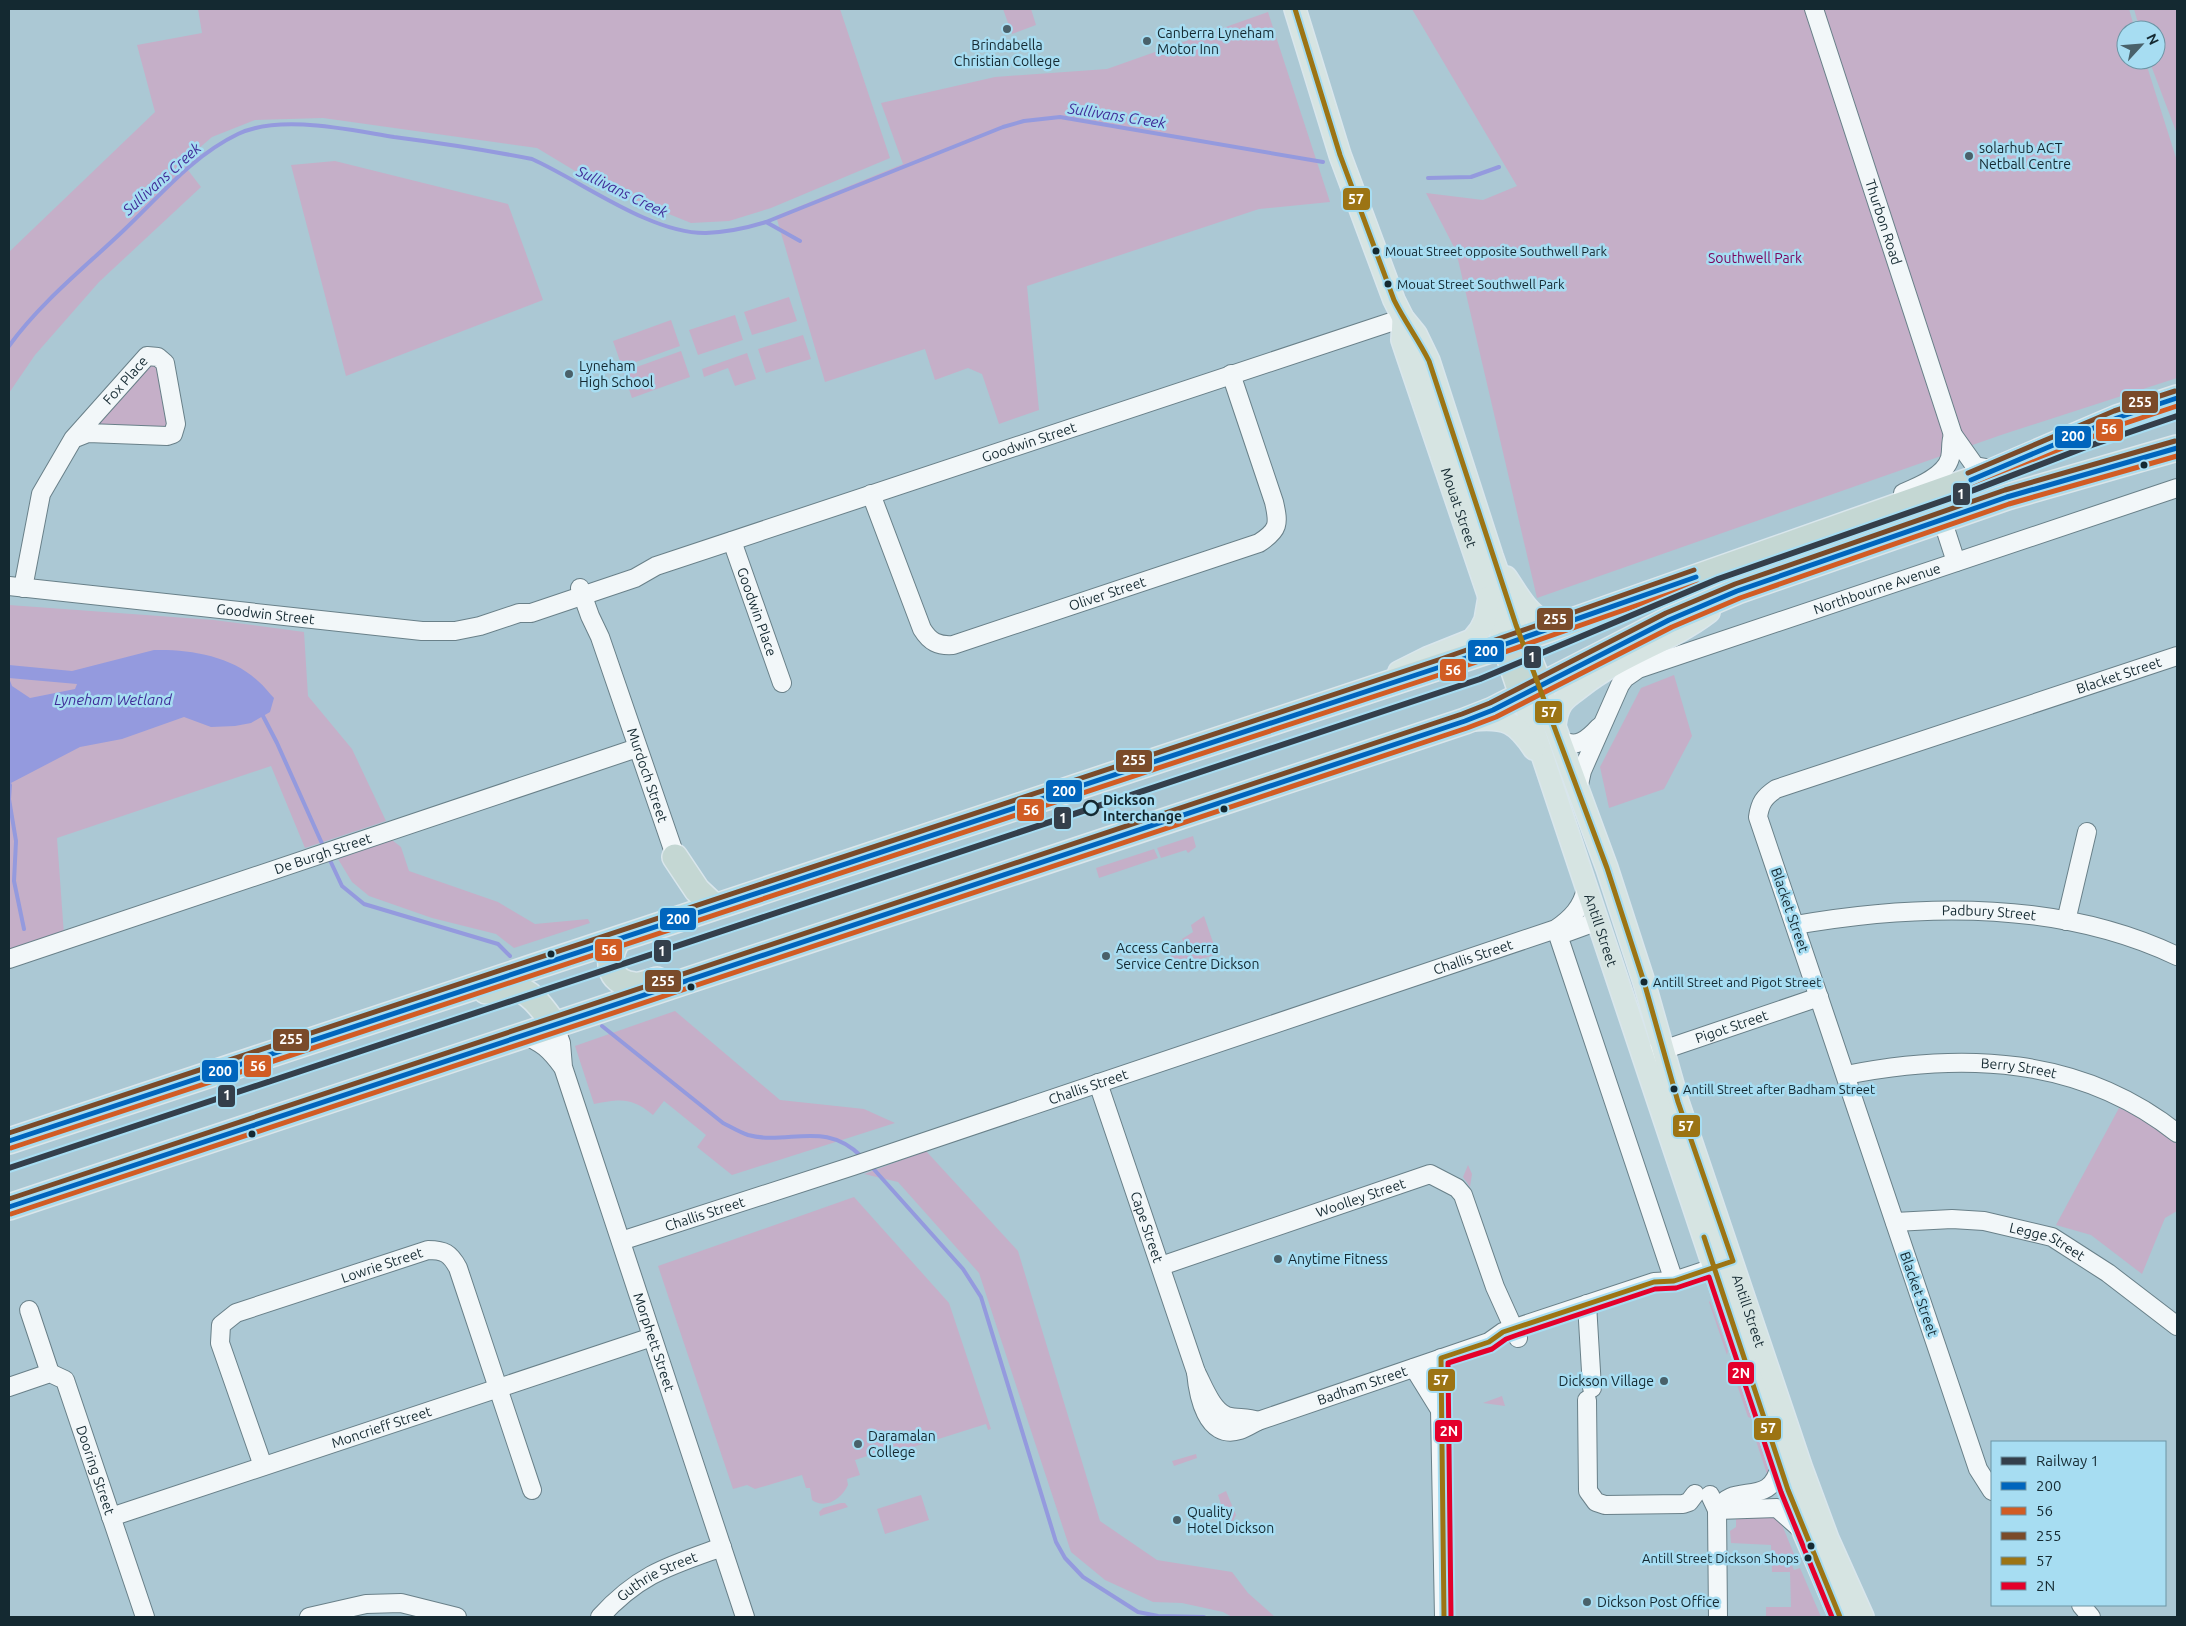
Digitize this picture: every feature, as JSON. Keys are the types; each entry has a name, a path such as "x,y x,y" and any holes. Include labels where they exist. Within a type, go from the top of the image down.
{"highway":[{"path":"9,1140 1513,642 1998,470 2110,421 2177,398"},
{"path":"9,1207 1465,721 1531,691 1669,620 1737,590 2007,497 2177,448"},
{"name":"Mouat Street","path":"1513,642 1531,691"},
{"path":"675,857 697,890 705,910"},
{"path":"618,939 610,960 613,973 626,983 636,986 676,974 767,954"},
{"path":"471,988 485,991 514,988 520,990 536,1003 554,1024"}],"main road":[{"name":"Mouat Street","path":"1295,9 1340,155 1403,318 1416,334 1429,361 1492,556 1513,642"},
{"name":"Mouat Street","path":"1403,318 1402,340 1489,597 1513,642"},
{"path":"1492,556 1532,611 1542,620 1551,623 1573,620"},
{"path":"1558,732 1557,712 1563,702 1587,682 1618,662 1695,622 1737,590"},
{"path":"1360,693 1427,658 1472,640 1485,620 1489,597"},
{"name":"Antill Street","path":"1531,691 1558,732 1607,868 1653,1053"},
{"name":"Antill Street","path":"1531,691 1546,766 1586,889 1653,1053 1678,1102 1780,1465 1804,1533 1840,1617"},
{"path":"1465,721 1494,719 1513,724 1521,730 1546,766"},
{"path":"1598,921 1604,896 1602,880 1607,868"},
{"name":"Antill Street","path":"1723,1264 1828,1539 1864,1617"}],"street":[{"name":"Thurbon Road","path":"1814,9 1953,434 1975,466 1998,470"},
{"name":"Goodwin Street","path":"16,587 422,631 454,630 480,626 519,613 531,613 586,591 635,578 656,566 1403,318"},
{"name":"Fox Place","path":"16,587 40,494 72,439 147,356 158,357 165,363 176,424 173,434 167,436 88,433 72,439"},
{"name":"Oliver Street","path":"871,494 922,629 928,639 936,644 944,645 962,642 1259,543 1272,534 1276,528 1278,518 1274,502 1231,374"},
{"name":"Thurbon Road","path":"1780,546 1804,526 1916,488 1938,473 1950,460 1953,434"},
{"name":"Northbourne Avenue","path":"1578,789 1582,771 1602,723 1625,678 1647,664 2177,488"},
{"path":"1942,519 1956,562"},
{"name":"Goodwin Place","path":"732,541 782,683"},
{"name":"Murdoch Street","path":"586,591 598,614 600,637 675,857"},
{"name":"Blacket Street","path":"1991,1489 1978,1469 1758,817 1764,797 1776,789 2177,656"},
{"name":"Northbourne Avenue","path":"1558,732 1569,743 1583,742 1602,723"},
{"name":"De Burgh Street","path":"9,959 637,748"},
{"path":"2066,921 2087,832"},
{"name":"Challis Street","path":"621,1241 853,1166 1556,929 1571,918 1580,907 1586,889"},
{"name":"Padbury Street","path":"1795,925 1864,915 1938,911 2017,913 2066,921 2112,932 2177,956"},
{"name":"Challis Street","path":"1556,929 1565,933 1598,921"},
{"path":"1556,929 1674,1281"},
{"name":"Pigot Street","path":"1653,1053 1819,997"},
{"name":"Morphett Street","path":"554,1024 561,1044 563,1067 745,1617"},
{"name":"Morphett Street","path":"523,1035 540,1041 549,1048 563,1067"},
{"name":"Berry Street","path":"1846,1075 1926,1062 1960,1061 2026,1068 2058,1074 2106,1089 2150,1111 2177,1132"},
{"name":"Cape Street","path":"1098,1083 1196,1372 1217,1410 1226,1416 1235,1417"},
{"name":"Woolley Street","path":"1160,1266 1430,1174 1452,1185 1463,1195 1495,1287 1506,1337"},
{"name":"Legge Street","path":"1895,1222 1952,1219 1984,1221 2052,1237 2108,1273 2177,1326"},
{"name":"Lowrie Street","path":"263,1466 220,1343 221,1325 236,1313 428,1250 440,1250 451,1255 458,1268 532,1490"},
{"name":"Badham Street","path":"1235,1417 1246,1417 1258,1421 1588,1309 1657,1291 1674,1281 1723,1264"},
{"path":"1588,1309 1590,1394 1588,1491 1596,1502 1605,1505 1683,1504 1707,1500 1722,1500 1731,1495 1752,1494 1771,1486 1778,1475 1780,1465"},
{"path":"9,1387 50,1373 29,1310"},
{"name":"Moncrieff Street","path":"111,1517 652,1337"},
{"path":"1441,1358 1440,1410 1444,1617"},
{"path":"1414,1368 1440,1410"},
{"name":"Cape Street","path":"1196,1372 1198,1396 1206,1414 1220,1429 1230,1432 1240,1430 1258,1421"},
{"name":"Dooring Street","path":"50,1373 64,1380 145,1617"},
{"path":"1707,1500 1777,1508 1804,1533"},
{"path":"1707,1500 1718,1617"},
{"name":"Guthrie Street","path":"600,1617 634,1585 665,1567 722,1547"},
{"path":"309,1617 366,1604 401,1603 457,1617"},
{"path":"2082,1606 2091,1617"}],"green space":[{"path":"198,9 840,9 890,158 771,208 729,221 691,223 600,186 537,148 323,118 255,120 212,137 183,162 174,147 184,165 201,187 99,282 35,355 9,393 9,252 155,112 137,45 202,33"},
{"path":"1003,9 1031,9 1036,25 1012,34"},
{"name":"Southwell Park","path":"1412,9 2129,9 2132,20 2116,20 2116,70 2148,70 2177,161 2177,378 2001,435 1537,598 1456,251 1426,193 1483,200 1517,186"},
{"path":"2134,9 2177,9 2177,134 2153,70 2166,70 2166,20 2137,20"},
{"path":"1268,12 1330,202 1259,209 1027,286 1039,410 999,424 982,374 968,368 935,380 925,349 825,382 776,216 903,164 881,103 995,77 1107,69"},
{"path":"335,161 508,204 543,300 346,376 291,165"},
{"path":"789,297 797,321 752,335 744,312"},
{"path":"735,315 743,340 698,355 689,330"},
{"path":"671,320 680,346 622,367 613,341"},
{"path":"803,335 811,359 766,373 758,349"},
{"path":"681,351 690,377 632,398 623,372"},
{"path":"747,353 756,379 735,386 728,368 704,377 702,369"},
{"path":"152,364 157,364 171,429 114,425 93,428 97,414"},
{"path":"9,605 214,620 304,632 308,696 352,749 386,821 305,848 271,766 57,838 64,935 9,952"},
{"path":"1674,675 1692,736 1664,789 1609,808 1600,767 1641,688"},
{"path":"1193,836 1196,847 1188,853 1186,850 1161,858 1157,848"},
{"path":"392,840 401,847 409,871 498,902 535,924 588,919 590,923 514,948 496,934 432,918 369,896 352,882 338,859"},
{"path":"1154,849 1158,858 1099,878 1096,868"},
{"path":"1204,916 1217,954 1195,961 1182,939 1193,932 1191,925"},
{"path":"1180,941 1194,962 1175,968 1171,956 1174,954 1172,946"},
{"path":"675,1011 780,1100 864,1109 895,1123 732,1175 697,1147 706,1135 664,1101 653,1115 632,1102 612,1101 594,1104 575,1046"},
{"path":"2119,1108 2147,1120 2177,1144 2177,1211 2165,1218 2142,1274 2091,1235 2056,1225"},
{"path":"926,1151 1018,1251 1100,1521 1157,1560 1232,1572 1248,1593 1275,1617 1232,1617 1223,1612 1182,1603 1153,1602 1105,1580 1071,1552 979,1273 898,1182 864,1174"},
{"path":"1468,1165 1472,1174 1470,1187 1463,1177"},
{"path":"854,1197 949,1303 991,1429 988,1430 986,1424 894,1453 892,1448 855,1460 860,1475 847,1479 848,1485 842,1494 828,1503 817,1503 812,1500 810,1488 806,1488 802,1475 755,1489 747,1485 733,1489 658,1266"},
{"path":"1709,1302 1728,1351 1727,1355"},
{"path":"1737,1370 1753,1419 1748,1417 1734,1376"},
{"path":"1502,1396 1505,1406 1483,1403"},
{"path":"1754,1435 1761,1439 1770,1466 1768,1477"},
{"path":"1196,1454 1197,1458 1174,1466 1172,1461"},
{"path":"1226,1491 1236,1515 1229,1528 1218,1495"},
{"path":"921,1495 929,1520 885,1534 877,1509"},
{"path":"845,1503 848,1507 820,1516 819,1512 823,1508"},
{"path":"1766,1515 1780,1520 1796,1559 1790,1561 1794,1570 1800,1568 1821,1617 1766,1617 1766,1607 1791,1607 1790,1572 1772,1572 1771,1545 1731,1543 1730,1531 1736,1527 1736,1519"}],"water":[{"name":"Lyneham Wetland","path":"154,650 181,651 209,656 236,665 248,672 274,698 270,712 251,723 211,727 184,717 122,739 80,747 9,784 9,678 9,665 72,671","holes":["9,678 77,684 75,689 30,698 12,686"]}],"waterway":[{"name":"Sullivans Creek","path":"9,346 48,300 191,165 221,143 238,134 255,128 274,125 315,125 532,159 640,216 685,231 706,233 722,232 766,222 1003,127 1024,121 1060,117 1323,162"},
{"name":"Sullivans Creek","path":"1428,178 1471,177 1499,167"},
{"path":"766,222 800,241"},
{"path":"263,716 324,848"},
{"path":"10,785 9,799 16,841 14,881 24,929"},
{"path":"328,856 342,886 364,904 498,944 510,956"},
{"path":"602,1026 723,1123 748,1135 763,1138 820,1136 834,1139 848,1146 862,1157"},
{"path":"870,1165 963,1269 981,1297 1056,1542 1065,1558 1083,1577 1138,1612 1158,1616 1204,1617"}],"rail line":[{"name":"1","path":"9,1168 1480,679 1718,579 1974,490 2086,447 2177,416"}],"transit line":[{"name":"57","path":"1295,9 1340,155 1394,300 1429,361 1516,625 1607,868 1644,982 1678,1102 1733,1261 1674,1281 1654,1282 1515,1328 1503,1332 1489,1342 1441,1358 1444,1617"},
{"name":"255","path":"1968,473 2114,411 2175,391"},
{"name":"200","path":"1971,480 2117,418 2177,398"},
{"name":"56","path":"1974,487 2120,425 2177,406"},
{"name":"255","path":"9,1199 1462,714 1490,703 1666,613 1735,584 2005,490 2175,441"},
{"name":"200","path":"9,1207 1465,721 1493,710 1669,620 1737,591 2007,497 2177,448"},
{"name":"56","path":"11,1214 1467,728 1496,717 1672,627 1740,598 2009,504 2177,456"},
{"name":"255","path":"9,1133 1441,659 1694,570"},
{"name":"200","path":"9,1141 1443,666 1696,577"},
{"name":"56","path":"11,1148 1445,673 1698,584"},
{"name":"57","path":"1704,1237 1788,1490 1840,1617"},
{"name":"2N","path":"1451,1617 1448,1363 1492,1349 1506,1339 1517,1335 1655,1289 1676,1288 1709,1277 1781,1492 1832,1617"}],"place":[{"name":"Brindabella Christian College","path":"1007,29"},
{"name":"Canberra Lyneham Motor Inn","path":"1147,41"},
{"name":"solarhub ACT Netball Centre","path":"1969,156"},
{"name":"Mouat Street opposite Southwell Park","path":"1376,251"},
{"name":"Mouat Street Southwell Park","path":"1388,284"},
{"name":"Lyneham High School","path":"569,374"},
{"name":"Dickson Interchange","path":"1091,808"},
{"name":"Access Canberra Service Centre Dickson","path":"1106,956"},
{"name":"Antill Street and Pigot Street","path":"1644,982"},
{"name":"Antill Street after Badham Street","path":"1674,1089"},
{"name":"Anytime Fitness","path":"1278,1259"},
{"name":"Dickson Village","path":"1664,1381"},
{"name":"Daramalan College","path":"858,1444"},
{"name":"Quality Hotel Dickson","path":"1177,1520"},
{"name":"Antill Street Dickson Shops","path":"1808,1558"},
{"name":"Dickson Post Office","path":"1587,1602"}]}
